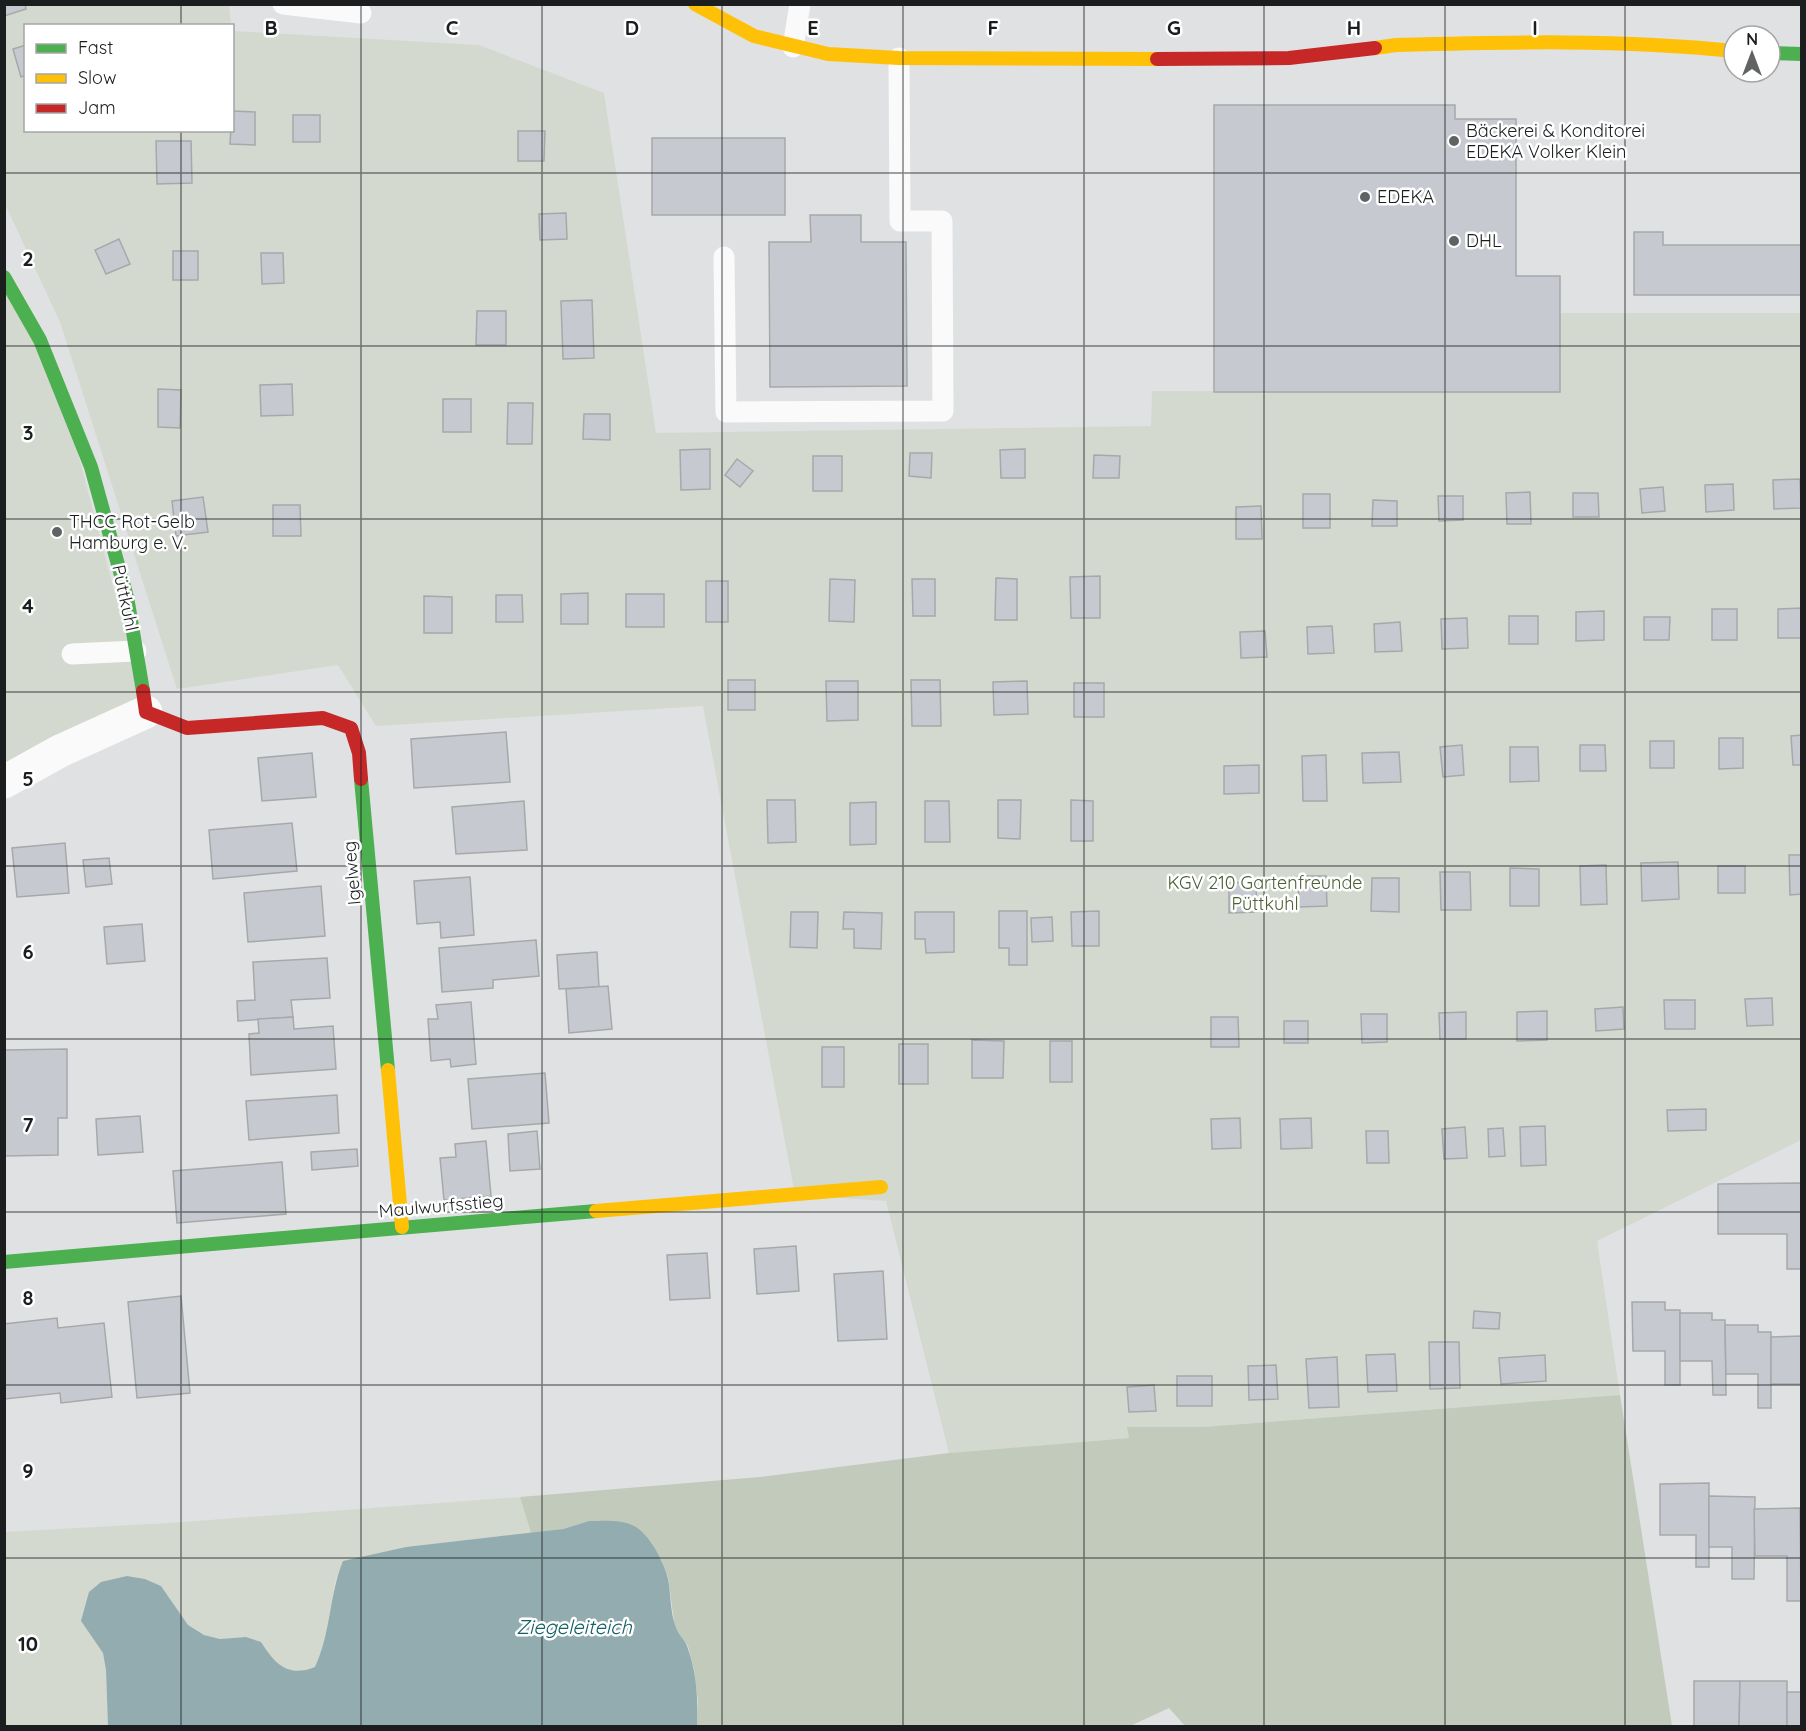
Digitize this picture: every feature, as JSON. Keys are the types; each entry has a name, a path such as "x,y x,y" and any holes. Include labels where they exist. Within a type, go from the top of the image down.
{"street":[{"path":"695,4 754,36 793,47 828,54 899,58 1289,58 1396,45 1542,41 1677,45 1722,50"},
{"path":"1782,53 1802,54"},
{"name":"Püttkuhl","path":"4,277 40,340 91,467 127,597 146,712"},
{"path":"4,782 60,751 146,712"},
{"name":"Igelweg","path":"146,712 187,728 323,718 351,728 359,753 402,1227"},
{"name":"Maulwurfsstieg","path":"4,1262 881,1187"}],"lane":[{"path":"283,4 361,13"},
{"path":"793,47 800,4"},
{"path":"724,257 726,412 943,411 942,221 900,221 899,58"},
{"path":"72,654 136,651"}],"green space":[{"name":"KGV 210 Gartenfreunde Püttkuhl","path":"4,5 229,5 231,24 24,24 24,132 234,132 234,31 479,45 604,93 656,433 1151,426 1152,391 1559,392 1560,313 1801,313 1801,1140 1597,1241 1620,1395 1202,1427 1128,1427 1129,1438 949,1453 886,1201 795,1195 703,706 376,726 338,665 177,689 60,322 5,204"},
{"name":"THCC Rot-Gelb Hamburg e. V.","path":"4,283 61,389 146,712 4,782"},
{"path":"1620,1395 1672,1726 1185,1726 1169,1708 1130,1726 697,1726 698,1702 694,1669 688,1646 675,1628 668,1577 661,1559 589,1521 563,1529 531,1533 520,1497 760,1477 949,1453 1129,1438 1127,1427 1202,1427"},
{"path":"520,1497 531,1533 406,1547 336,1578 323,1650 315,1668 306,1671 283,1667 277,1663 261,1642 246,1637 220,1639 204,1635 188,1625 161,1586 145,1579 127,1576 81,1621 103,1653 106,1670 108,1726 5,1726 5,1532 170,1523"}],"water":[{"name":"Ziegeleiteich","path":"589,1521 618,1521 634,1526 651,1542 660,1557 668,1579 675,1625 687,1646 695,1677 697,1726 108,1726 106,1670 103,1653 81,1621 89,1592 101,1582 127,1576 145,1579 161,1586 188,1625 204,1635 220,1639 246,1637 261,1642 283,1667 297,1671 306,1670 315,1667 320,1654 343,1561 406,1547 563,1529"}],"building":[{"path":"4,4 25,4 26,9 4,16"},
{"path":"24,46 24,76 21,77 13,49"},
{"name":"EDEKA","path":"1214,105 1455,105 1455,119 1516,119 1516,276 1560,276 1560,392 1214,392"},
{"path":"234,111 255,112 255,145 230,144 231,132 234,132"},
{"path":"293,115 320,115 320,142 293,142"},
{"path":"518,131 545,131 544,161 518,161"},
{"path":"652,138 785,138 785,215 652,215"},
{"path":"156,141 191,141 192,183 157,184"},
{"path":"566,213 567,239 540,240 539,214"},
{"path":"810,215 861,215 861,242 906,242 907,386 770,387 769,242 811,242"},
{"path":"1634,232 1663,232 1663,245 1802,245 1802,295 1634,295"},
{"path":"119,239 130,264 106,274 95,250"},
{"path":"173,251 198,251 198,280 173,280"},
{"path":"261,253 283,253 284,283 262,284"},
{"path":"592,300 594,358 563,359 561,301"},
{"path":"477,311 506,311 506,345 476,345"},
{"path":"292,384 293,415 261,416 260,385"},
{"path":"158,389 181,390 180,428 158,427"},
{"path":"443,399 471,399 471,432 443,432"},
{"path":"508,403 533,403 532,444 507,444"},
{"path":"584,414 610,414 610,440 583,439"},
{"path":"710,449 710,489 681,490 680,450"},
{"path":"1025,449 1025,478 1001,478 1000,450"},
{"path":"910,453 932,453 931,478 909,476"},
{"path":"1094,455 1120,456 1119,478 1093,478"},
{"path":"813,456 842,456 842,491 813,491"},
{"path":"737,459 753,471 740,487 725,475"},
{"path":"1800,479 1801,508 1774,509 1773,480"},
{"path":"1733,484 1734,510 1706,512 1705,485"},
{"path":"1663,487 1665,511 1642,513 1640,489"},
{"path":"1530,492 1531,524 1507,524 1506,493"},
{"path":"1573,493 1598,493 1599,517 1573,517"},
{"path":"1303,494 1330,494 1330,528 1303,528"},
{"path":"1438,496 1463,496 1463,520 1439,521"},
{"path":"203,497 208,532 176,536 172,501"},
{"path":"1373,500 1397,501 1397,526 1372,526"},
{"path":"273,505 300,505 301,536 273,536"},
{"path":"1261,506 1262,539 1236,539 1236,507"},
{"path":"1100,576 1100,618 1071,618 1070,577"},
{"path":"996,578 1017,579 1017,620 995,620"},
{"path":"830,579 855,580 854,622 829,621"},
{"path":"912,579 935,579 935,616 913,616"},
{"path":"706,581 728,581 728,622 706,622"},
{"path":"588,593 588,624 561,624 561,594"},
{"path":"626,594 664,594 664,627 626,627"},
{"path":"496,595 522,595 523,622 496,622"},
{"path":"424,596 452,597 452,633 424,633"},
{"path":"1802,608 1802,638 1778,638 1778,609"},
{"path":"1712,609 1737,609 1737,640 1712,640"},
{"path":"1604,611 1604,640 1576,641 1576,612"},
{"path":"1509,616 1538,616 1538,644 1509,644"},
{"path":"1644,617 1670,617 1669,640 1644,640"},
{"path":"1467,618 1468,648 1442,649 1441,619"},
{"path":"1400,622 1402,651 1375,652 1374,624"},
{"path":"1332,626 1334,653 1308,654 1307,627"},
{"path":"1265,631 1267,657 1241,658 1240,632"},
{"path":"728,680 755,680 755,710 728,710"},
{"path":"911,680 940,680 941,726 912,726"},
{"path":"826,681 858,681 858,720 827,721"},
{"path":"1027,681 1028,714 994,715 993,682"},
{"path":"1074,683 1104,683 1104,717 1074,717"},
{"path":"506,732 510,782 414,788 411,739"},
{"path":"1802,735 1802,765 1793,765 1791,736"},
{"path":"1719,738 1743,738 1743,768 1719,769"},
{"path":"1650,741 1674,741 1674,768 1650,768"},
{"path":"1462,745 1464,775 1443,777 1440,747"},
{"path":"1580,745 1605,745 1606,771 1580,771"},
{"path":"1510,747 1538,747 1539,781 1510,782"},
{"path":"1399,752 1401,782 1363,783 1362,753"},
{"path":"312,753 316,797 262,801 258,758"},
{"path":"1326,755 1327,801 1303,801 1302,756"},
{"path":"1259,765 1259,793 1224,794 1224,766"},
{"path":"767,800 795,800 796,842 768,843"},
{"path":"998,800 1021,800 1020,839 998,838"},
{"path":"1071,800 1093,801 1093,841 1071,841"},
{"path":"524,801 527,850 456,854 452,807"},
{"path":"925,801 949,801 950,842 925,842"},
{"path":"876,802 876,844 850,845 850,803"},
{"path":"292,823 297,871 213,879 209,830"},
{"path":"65,843 69,893 17,897 12,848"},
{"path":"1789,855 1802,855 1802,894 1790,895"},
{"path":"109,858 112,884 86,887 83,860"},
{"path":"1678,862 1679,899 1642,901 1641,863"},
{"path":"1606,865 1607,904 1581,905 1580,866"},
{"path":"1718,866 1745,866 1745,893 1718,893"},
{"path":"1510,868 1539,869 1539,906 1510,906"},
{"path":"1440,872 1470,872 1471,910 1441,910"},
{"path":"1298,876 1326,876 1327,906 1299,907"},
{"path":"470,877 474,935 441,938 440,922 417,924 414,881"},
{"path":"1372,878 1399,878 1399,912 1371,911"},
{"path":"1256,882 1257,912 1229,913 1229,883"},
{"path":"321,886 325,936 248,942 244,893"},
{"path":"999,911 1027,911 1027,965 1009,965 1009,948 999,948"},
{"path":"1099,911 1099,946 1072,946 1071,912"},
{"path":"791,912 818,912 817,948 790,947"},
{"path":"844,912 882,913 881,949 854,948 854,929 843,929"},
{"path":"915,912 954,912 954,952 926,953 925,939 915,939"},
{"path":"1052,917 1053,941 1032,942 1031,918"},
{"path":"142,924 145,961 107,964 104,927"},
{"path":"536,940 539,976 493,980 493,988 442,992 439,948"},
{"path":"597,952 599,987 559,989 557,955"},
{"path":"327,958 330,998 291,1000 293,1017 238,1021 237,1001 255,1000 253,962"},
{"path":"608,986 612,1029 569,1033 566,989"},
{"path":"1772,998 1773,1025 1747,1026 1745,999"},
{"path":"1664,1000 1695,1000 1695,1029 1665,1029"},
{"path":"471,1002 476,1064 451,1067 450,1059 431,1061 428,1019 438,1019 436,1005"},
{"path":"1623,1007 1624,1029 1596,1031 1595,1009"},
{"path":"1547,1011 1547,1040 1517,1041 1517,1012"},
{"path":"1466,1012 1466,1039 1440,1039 1439,1013"},
{"path":"1361,1014 1387,1014 1387,1042 1362,1043"},
{"path":"293,1017 294,1029 333,1026 336,1069 251,1075 249,1034 259,1033 258,1019"},
{"path":"1211,1017 1238,1017 1239,1047 1211,1047"},
{"path":"1284,1021 1308,1021 1308,1043 1284,1043"},
{"path":"972,1040 1004,1041 1003,1078 972,1078"},
{"path":"1050,1041 1072,1041 1072,1082 1050,1082"},
{"path":"899,1044 928,1044 928,1084 899,1084"},
{"path":"822,1047 844,1047 844,1087 822,1087"},
{"path":"67,1049 67,1118 58,1118 58,1155 4,1156 4,1050"},
{"path":"545,1073 549,1123 472,1129 468,1079"},
{"path":"337,1095 339,1133 249,1140 246,1101"},
{"path":"1706,1109 1706,1130 1668,1131 1667,1110"},
{"path":"140,1116 143,1152 98,1155 96,1119"},
{"path":"1240,1118 1241,1148 1212,1149 1211,1119"},
{"path":"1311,1118 1312,1148 1281,1149 1280,1119"},
{"path":"1545,1126 1546,1165 1521,1166 1520,1127"},
{"path":"1465,1127 1467,1158 1444,1159 1442,1129"},
{"path":"1503,1128 1505,1156 1489,1157 1488,1129"},
{"path":"537,1131 540,1169 510,1171 508,1134"},
{"path":"1366,1131 1388,1131 1389,1163 1367,1163"},
{"path":"486,1141 491,1196 444,1200 440,1158 456,1157 455,1144"},
{"path":"357,1149 358,1166 312,1170 311,1152"},
{"path":"282,1162 286,1214 177,1223 173,1171"},
{"path":"1801,1183 1801,1269 1787,1269 1787,1234 1718,1234 1718,1184"},
{"path":"796,1246 799,1291 757,1294 754,1249"},
{"path":"707,1253 710,1298 670,1300 667,1255"},
{"path":"883,1271 887,1339 838,1341 834,1274"},
{"path":"181,1296 190,1393 137,1398 128,1302"},
{"path":"1632,1302 1665,1302 1665,1310 1680,1310 1680,1385 1665,1385 1665,1351 1633,1351"},
{"path":"1474,1311 1500,1313 1499,1329 1473,1328"},
{"path":"1680,1313 1712,1313 1712,1320 1725,1320 1726,1395 1713,1395 1712,1361 1680,1361"},
{"path":"57,1318 58,1328 104,1323 112,1397 61,1403 60,1393 5,1399 4,1324"},
{"path":"1725,1325 1758,1325 1758,1332 1771,1332 1771,1408 1758,1408 1758,1374 1726,1374"},
{"path":"1802,1336 1802,1384 1771,1384 1771,1337"},
{"path":"1429,1342 1459,1342 1460,1388 1430,1389"},
{"path":"1395,1354 1397,1391 1368,1392 1366,1355"},
{"path":"1545,1355 1546,1381 1501,1384 1499,1358"},
{"path":"1337,1357 1339,1407 1309,1408 1306,1359"},
{"path":"1276,1365 1278,1399 1249,1400 1248,1366"},
{"path":"1177,1376 1212,1376 1212,1406 1177,1406"},
{"path":"1154,1385 1156,1411 1129,1412 1127,1387"},
{"path":"1709,1483 1709,1567 1696,1567 1696,1535 1660,1535 1660,1484"},
{"path":"1709,1496 1755,1497 1754,1579 1732,1579 1732,1547 1709,1547"},
{"path":"1800,1508 1801,1601 1787,1601 1787,1556 1755,1556 1754,1509"},
{"path":"1694,1681 1740,1681 1739,1726 1694,1726"},
{"path":"1740,1681 1787,1681 1787,1726 1739,1726"},
{"path":"1787,1692 1802,1692 1802,1726 1787,1726"}],"traffic: fast":[{"path":"1782,53 1802,54"},
{"path":"4,277 40,340 91,467 127,597 143,691"},
{"path":"361,779 388,1070"},
{"path":"4,1262 596,1211"}],"traffic: slow":[{"path":"695,4 754,36 828,54 899,58 1157,59"},
{"path":"1375,48 1396,45 1565,42 1722,50"},
{"path":"388,1070 402,1227"},
{"path":"596,1211 881,1187"}],"traffic: jam":[{"path":"1157,59 1289,58 1375,48"},
{"path":"143,691 146,712 187,728 323,718 351,728 359,753 361,779"}],"place":[{"name":"Bäckerei & Konditorei EDEKA Volker Klein","path":"1454,141"},
{"name":"EDEKA","path":"1365,197"},
{"name":"DHL","path":"1454,241"},
{"name":"THCC Rot-Gelb Hamburg e. V.","path":"57,532"}]}
